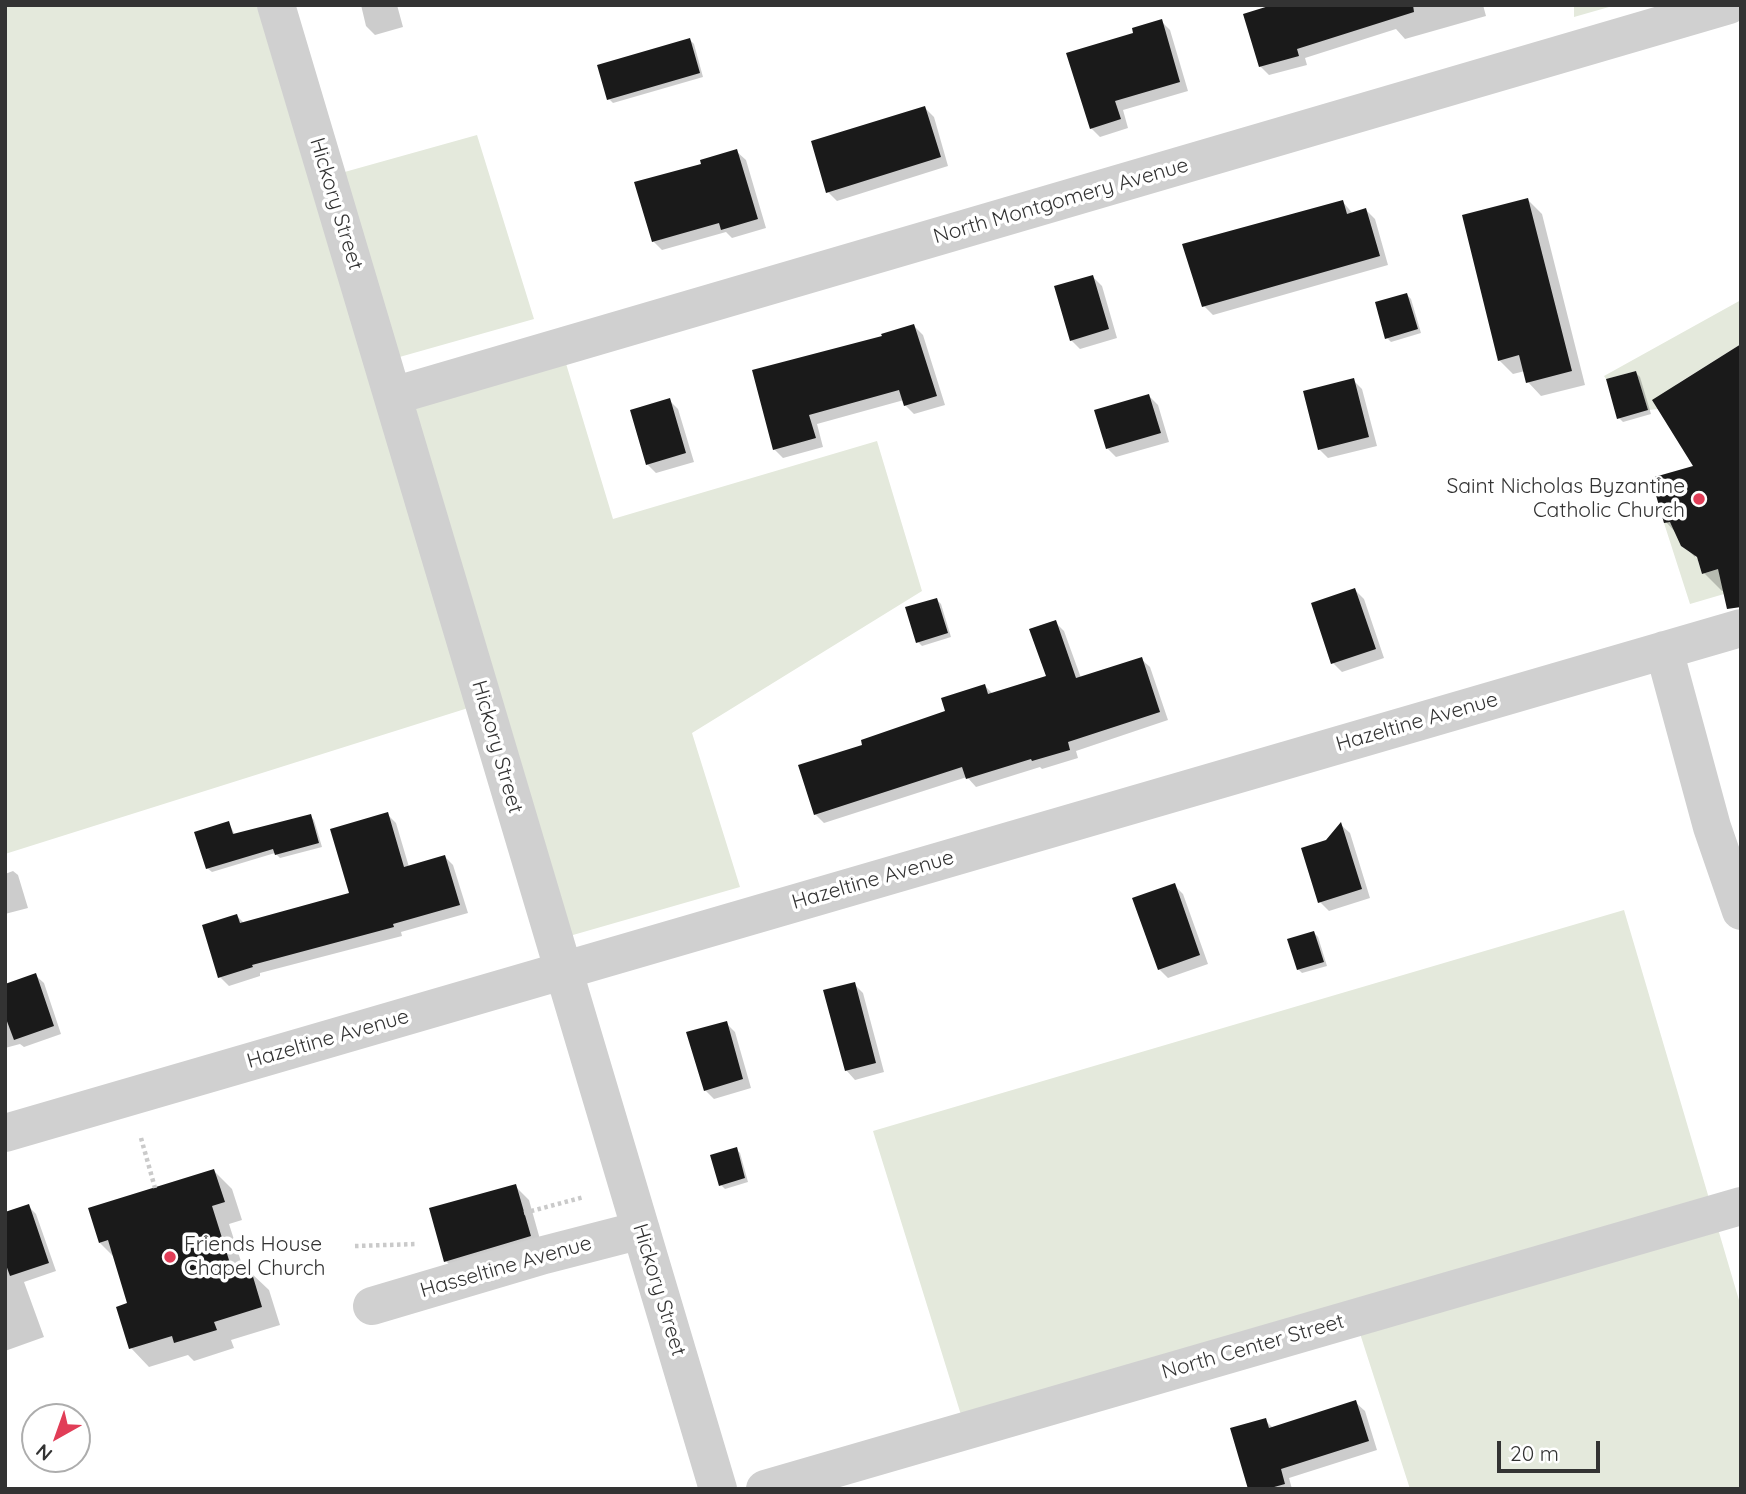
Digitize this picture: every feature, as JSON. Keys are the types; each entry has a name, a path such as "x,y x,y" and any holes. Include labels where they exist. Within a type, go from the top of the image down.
{"street":[{"name":"Hickory Street","path":"276,5 718,1489"},
{"name":"North Montgomery Avenue","path":"393,396 1729,5"},
{"name":"Hazeltine Avenue","path":"5,1133 1741,628"},
{"path":"1664,650 1712,827 1741,911"},
{"name":"North Center Street","path":"765,1489 1741,1206"},
{"name":"Hasseltine Avenue","path":"372,1306 544,1255 641,1230"}],"path":[{"path":"141,1138 155,1188"},
{"path":"524,1213 584,1198"},
{"path":"355,1246 418,1244"}],"shaded area":[{"path":"5,5 276,5 393,396 561,347 613,519 877,441 922,591 692,733 740,887 566,937 484,703 5,854"},
{"path":"1574,5 1616,5 1574,17"},
{"path":"477,135 534,319 396,358 341,173"},
{"path":"1741,300 1741,344 1677,384 1658,409 1648,410 1636,371 1606,379 1604,376"},
{"path":"1678,519 1681,546 1697,557 1702,574 1718,569 1741,589 1690,604 1664,523"},
{"path":"1624,910 1741,1307 1741,1489 1410,1489 1355,1318 966,1431 873,1131"}],"building":[{"path":"1272,5 1413,5 1414,12 1297,49 1299,56 1259,67 1243,14"},
{"path":"1162,19 1180,82 1115,101 1121,119 1090,129 1066,53 1133,33 1132,28"},
{"path":"690,38 700,73 607,100 597,65"},
{"path":"925,106 941,157 826,193 811,141"},
{"path":"737,149 758,219 721,230 719,223 652,242 634,182 701,164 700,160"},
{"path":"1528,198 1572,371 1526,383 1519,355 1498,361 1462,215"},
{"path":"1343,200 1347,214 1366,208 1380,256 1202,307 1182,244"},
{"path":"1093,275 1109,329 1070,341 1054,286"},
{"path":"1407,293 1418,329 1385,339 1375,302"},
{"path":"914,324 937,396 904,406 899,390 809,415 816,438 773,450 752,370 882,336 881,334"},
{"path":"1741,344 1741,607 1727,609 1718,569 1702,574 1697,557 1681,546 1670,522 1664,523 1651,478 1693,466 1652,400"},
{"path":"1636,371 1648,410 1617,419 1606,379"},
{"path":"1354,378 1369,437 1318,450 1303,391"},
{"path":"1149,394 1161,433 1106,449 1094,410"},
{"path":"670,398 686,453 646,465 630,410"},
{"path":"1355,588 1376,649 1331,664 1311,603"},
{"path":"937,598 948,633 916,643 905,607"},
{"path":"1056,620 1076,678 1142,657 1160,712 1068,742 1070,750 966,779 962,767 814,815 798,765 862,745 861,740 945,711 941,698 985,684 988,694 1046,676 1029,629"},
{"path":"388,812 404,867 445,855 460,905 393,924 394,927 252,965 253,967 218,978 202,925 237,914 240,923 349,893 330,829"},
{"path":"311,814 319,843 275,855 273,849 206,869 194,832 229,821 233,834"},
{"path":"1341,822 1362,889 1318,903 1301,848 1326,840"},
{"path":"1175,883 1200,955 1158,970 1132,898"},
{"path":"1314,931 1324,962 1297,970 1287,939"},
{"path":"36,973 54,1026 14,1040 5,1016 5,984"},
{"path":"855,982 876,1063 845,1071 823,990"},
{"path":"727,1021 743,1079 704,1091 686,1032"},
{"path":"737,1147 745,1178 719,1186 710,1155"},
{"name":"Friends House Chapel Church","path":"214,1169 225,1202 212,1206 234,1276 251,1270 262,1307 214,1322 217,1330 174,1343 172,1336 129,1349 116,1307 127,1303 108,1240 99,1243 88,1208"},
{"path":"516,1184 531,1236 444,1262 429,1208"},
{"path":"29,1204 49,1263 10,1276 5,1262 5,1212"},
{"path":"1356,1400 1369,1441 1281,1469 1285,1484 1267,1489 1248,1489 1230,1428 1266,1418 1269,1428"}],"place":[{"name":"Saint Nicholas Byzantine Catholic Church","path":"1699,499"},
{"name":"Friends House Chapel Church","path":"170,1257"}]}
